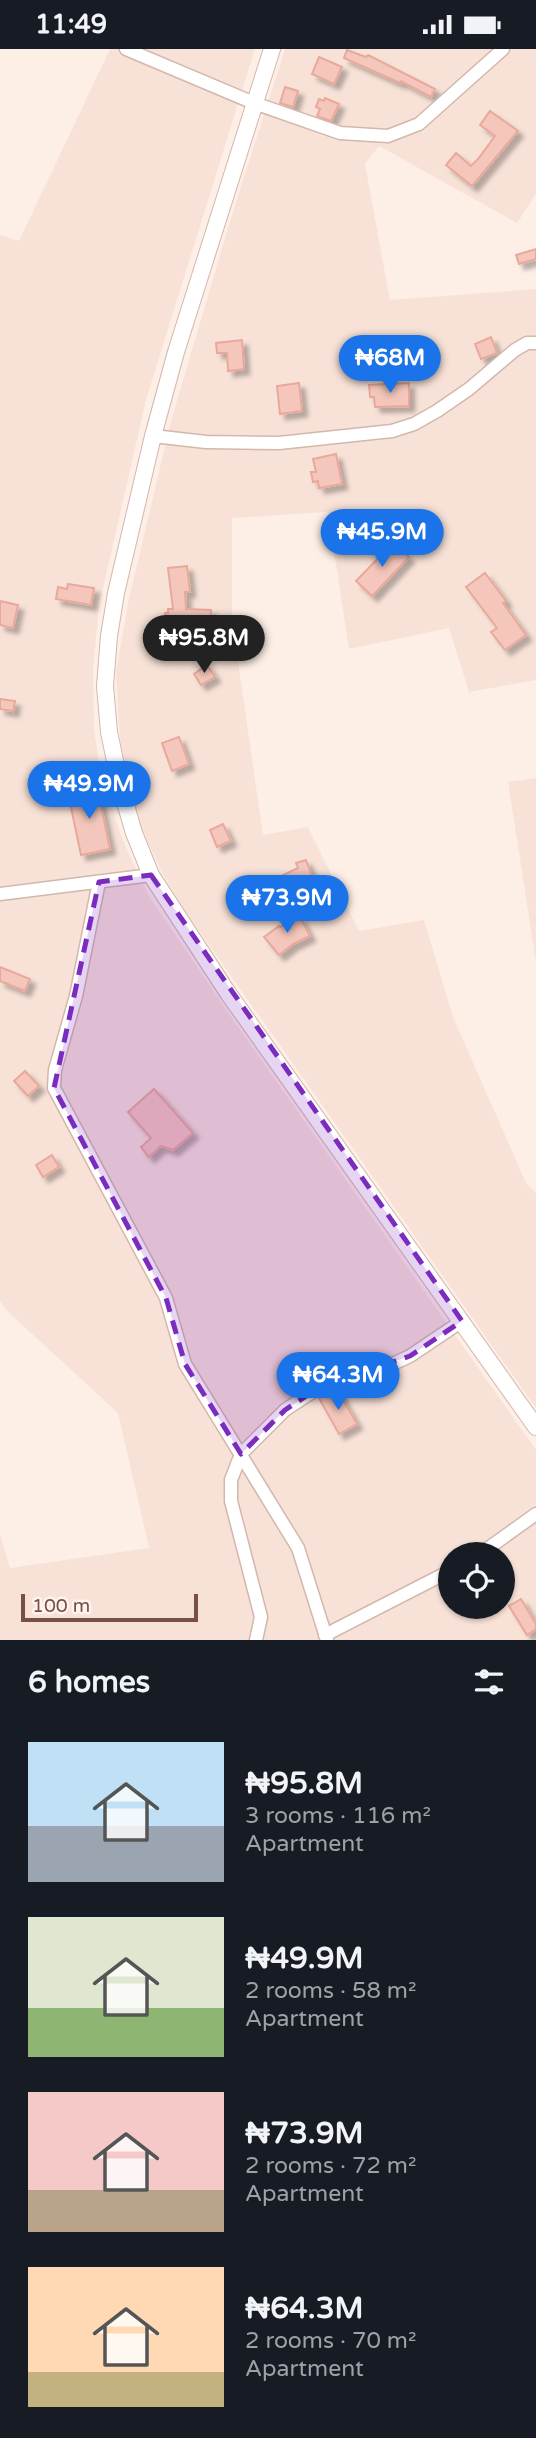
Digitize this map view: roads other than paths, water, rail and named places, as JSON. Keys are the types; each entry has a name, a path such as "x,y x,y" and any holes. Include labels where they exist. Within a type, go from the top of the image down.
{"street":[{"path":"126,49 254,103 340,133 388,136 419,124 503,49"},
{"path":"272,49 176,352 153,436 116,593 109,636 106,686 109,731 120,785 134,833 151,875 228,993 536,1427"},
{"path":"153,436 206,442 279,443 392,431 414,424 437,411 469,389 515,350 527,343 536,343"},
{"path":"0,894 151,875"},
{"path":"99,882 76,996 55,1070 54,1088 166,1298 185,1364 298,1548 326,1637 438,1577"},
{"path":"256,1640 261,1617 231,1501 231,1480 241,1454 285,1410 320,1387 378,1371 410,1356 462,1321"},
{"path":"497,1542 536,1514"}]}
